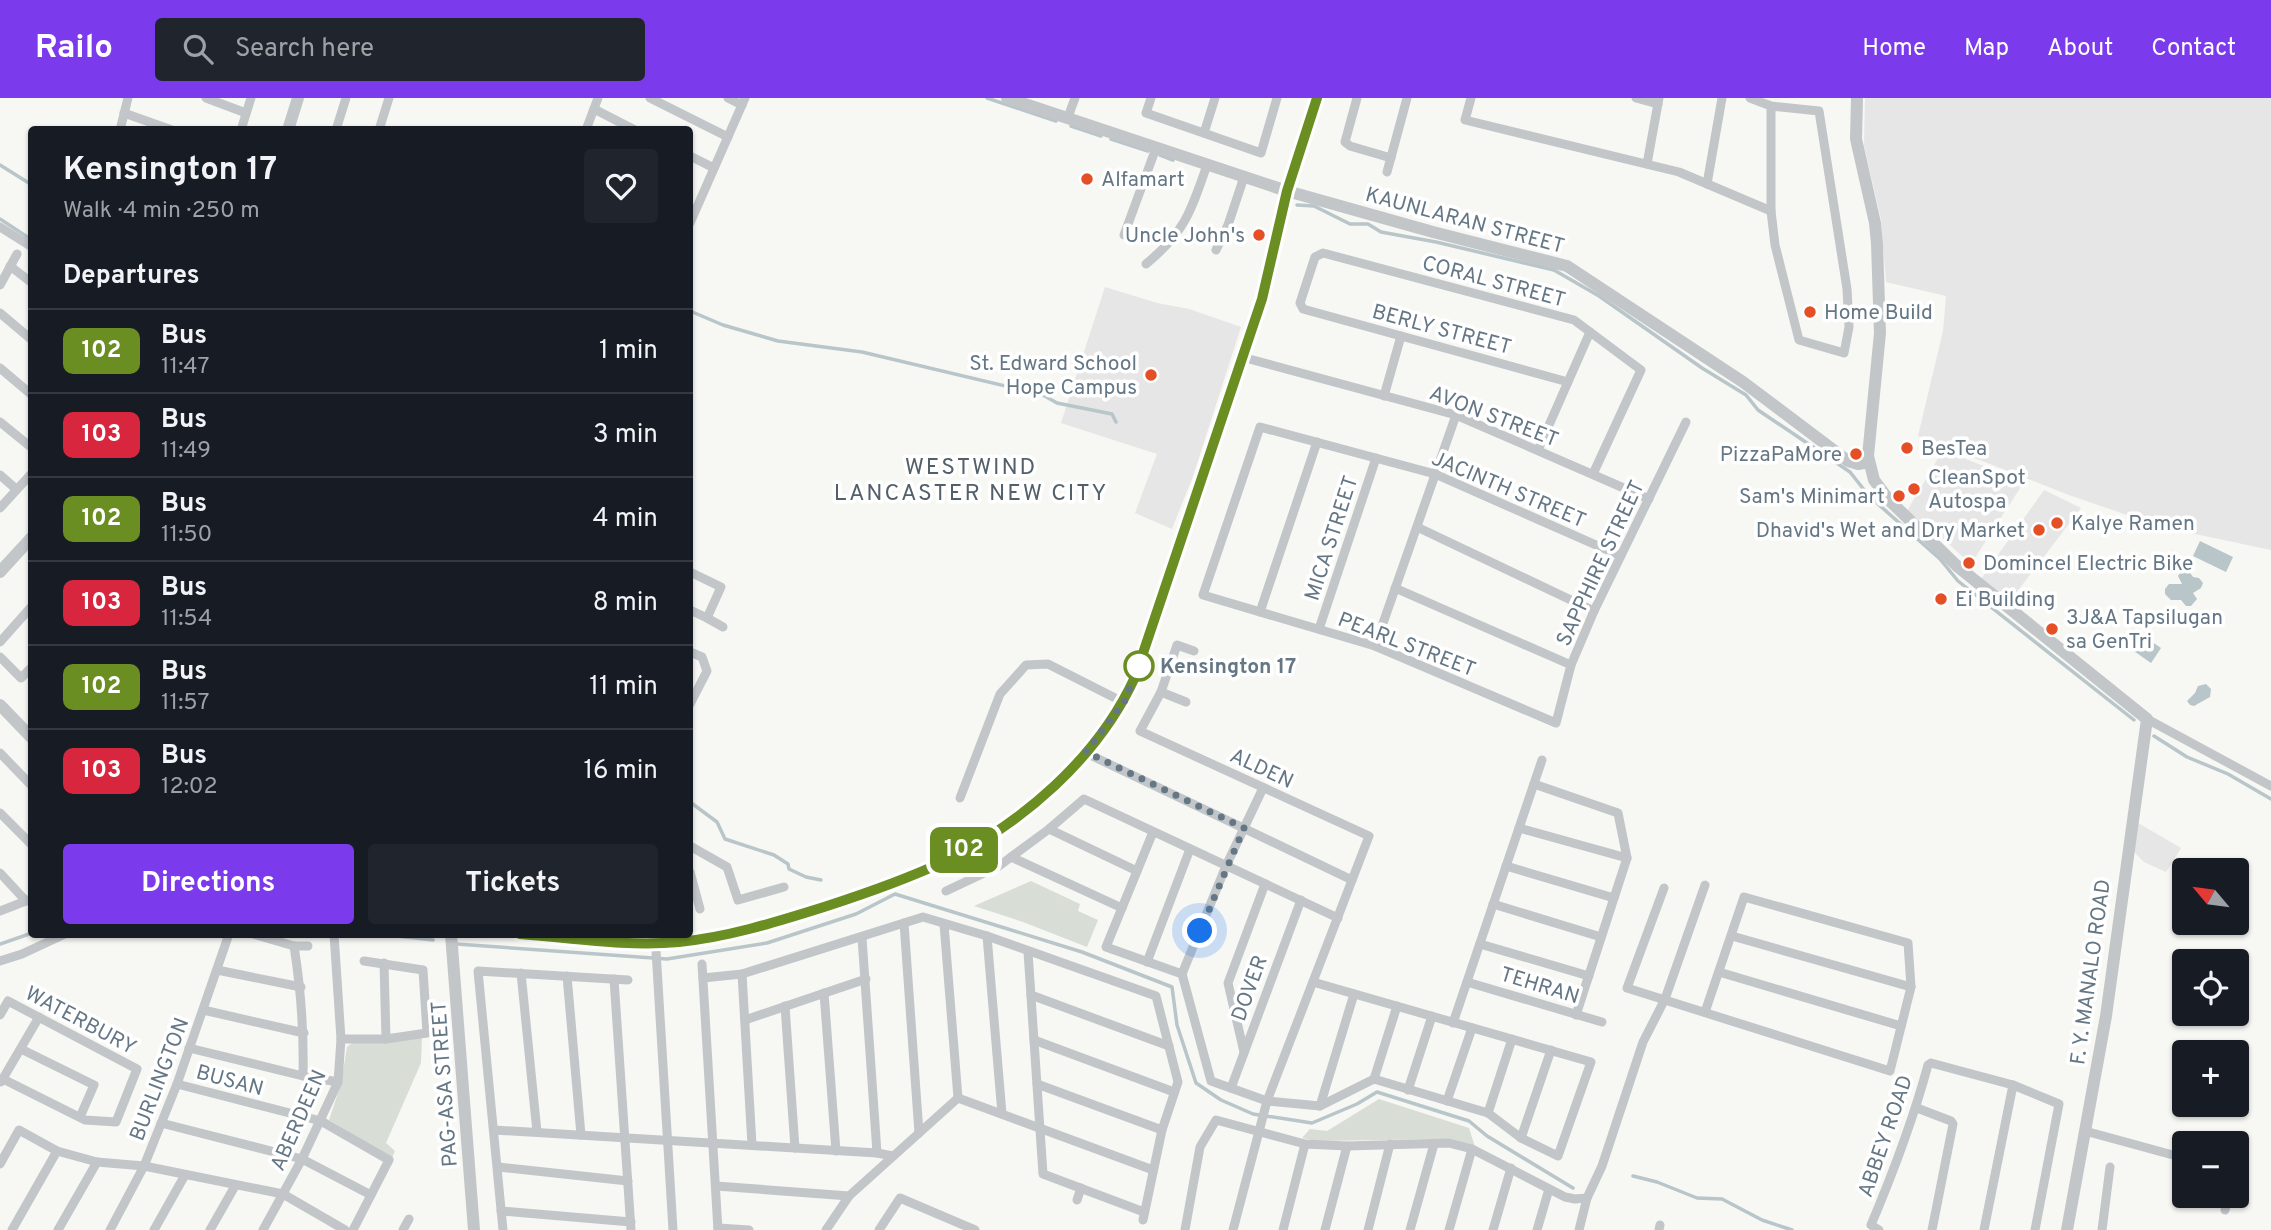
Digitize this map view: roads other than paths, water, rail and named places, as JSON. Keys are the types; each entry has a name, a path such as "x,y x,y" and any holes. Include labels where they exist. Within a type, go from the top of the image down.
{"street":[{"path":"121,126 128,98"},
{"path":"206,98 246,113"},
{"path":"242,126 251,98"},
{"path":"289,126 298,98"},
{"path":"337,126 346,98"},
{"path":"380,126 389,98"},
{"path":"588,126 598,98"},
{"path":"650,98 728,137"},
{"path":"693,216 744,102 728,98"},
{"name":"KAUNLARAN STREET","path":"1007,98 1287,191 1567,266 1743,382 1849,461 1869,463"},
{"path":"1068,117 1075,98"},
{"path":"1150,98 1146,113 1261,153 1277,98"},
{"path":"1204,133 1214,98"},
{"path":"628,938 708,938 757,928 860,895 943,862 1014,819 1053,786 1086,752 1124,702 1135,677 1268,275 1287,191 1317,98"},
{"path":"1357,98 1345,142 1347,145 1391,158"},
{"path":"1387,172 1407,98"},
{"path":"1471,98 1465,120 1679,172 1771,211"},
{"path":"1636,98 1659,101 1647,164"},
{"path":"1707,184 1722,98"},
{"path":"1750,98 1771,106 1819,111 1847,289 1849,327 1844,353 1799,340 1775,245 1771,211 1771,106"},
{"path":"1857,98 1856,139 1875,223 1879,347 1868,442 1869,463 1881,490 1957,566 2147,719 2271,786"},
{"path":"594,109 627,126"},
{"path":"124,113 161,126"},
{"path":"1124,235 1156,148"},
{"path":"693,158 714,168"},
{"path":"1146,264 1178,234 1191,212 1207,165"},
{"path":"1216,250 1228,225 1244,177"},
{"path":"693,196 700,200"},
{"path":"0,227 28,244"},
{"name":"CORAL STREET","path":"1306,310 1300,303 1315,257 1323,253 1574,320 1641,370 1592,474"},
{"path":"0,285 17,254"},
{"path":"10,266 28,280"},
{"name":"BERLY STREET","path":"1306,310 1568,382"},
{"path":"0,313 28,337"},
{"path":"1538,450 1590,332"},
{"path":"1384,396 1401,336"},
{"name":"AVON STREET","path":"1242,357 1456,415 1649,499"},
{"path":"0,368 28,392"},
{"path":"1375,646 1456,415"},
{"path":"0,422 28,444"},
{"name":"SAPPHIRE STREET","path":"1556,723 1571,665 1594,611 1686,422"},
{"name":"JACINTH STREET","path":"1203,594 1260,427 1435,474 1621,556"},
{"path":"1260,611 1317,442"},
{"name":"MICA STREET","path":"1319,629 1376,458"},
{"path":"0,475 16,489"},
{"path":"0,508 28,476"},
{"path":"1417,527 1594,611"},
{"path":"0,572 28,541"},
{"path":"693,573 721,587 707,618"},
{"path":"1395,588 1571,665"},
{"name":"PEARL STREET","path":"1203,594 1375,646 1556,723"},
{"path":"0,642 28,611"},
{"path":"693,611 723,627"},
{"path":"1186,702 1161,692 1177,645 1194,651"},
{"path":"693,653 702,657 706,671 693,694"},
{"path":"0,657 21,678 28,671"},
{"path":"960,798 1000,694 1026,665 1048,664 1124,702"},
{"name":"ALDEN","path":"1161,692 1140,731 1369,836 1352,880"},
{"path":"0,705 28,734"},
{"name":"F. Y. MANALO ROAD","path":"2067,1230 2106,1016 2147,719"},
{"path":"1086,752 1352,880 1266,1104 1233,1230"},
{"path":"0,753 28,782"},
{"path":"1453,1023 1542,760"},
{"path":"1534,784 1618,813 1627,858 1576,1014"},
{"path":"1263,788 1226,866 1182,974 1211,1081 1266,1104 1320,1107 1374,1079 1397,1006"},
{"path":"946,891 987,873 1011,857 1084,799 1338,918"},
{"path":"0,813 28,841"},
{"path":"1519,828 1627,858"},
{"path":"1049,829 1137,871"},
{"path":"1153,832 1106,947 1182,974"},
{"path":"693,848 727,867 738,900 785,887"},
{"path":"1147,962 1190,849"},
{"path":"1011,857 1122,908"},
{"path":"1506,866 1614,898"},
{"path":"0,873 28,899"},
{"path":"693,883 700,909"},
{"path":"1244,1052 1228,983 1265,884"},
{"path":"1579,1230 1587,1198 1602,1166 1643,1042 1665,999 1705,885"},
{"path":"1664,888 1627,988 1890,1071 1910,987 1908,943 1744,897 1705,1012"},
{"path":"0,911 28,900"},
{"name":"DOVER","path":"1231,1088 1301,900"},
{"path":"1493,904 1601,937"},
{"path":"703,978 742,974 923,917 987,936 1156,996 1178,1082 1161,1130 1143,1216 1043,1174 1028,952"},
{"path":"904,923 919,1133"},
{"path":"944,924 958,1098"},
{"path":"987,936 1002,1114"},
{"path":"1732,936 1910,987"},
{"path":"863,937 877,1153"},
{"path":"0,961 56,938"},
{"name":"BURLINGTON","path":"110,1230 144,1166 177,1084 228,938"},
{"path":"267,938 294,946 309,946"},
{"name":"ABERDEEN","path":"264,1230 321,1121 338,1082 341,1039 334,938"},
{"name":"PAG-ASA STREET","path":"452,938 474,1230"},
{"path":"655,939 673,1230"},
{"path":"1480,944 1589,976"},
{"path":"294,946 301,987 303,1076"},
{"path":"341,1039 386,1039 427,1033 423,971 365,961"},
{"path":"384,963 386,1039"},
{"path":"702,964 718,1229 749,1230"},
{"path":"218,970 301,987"},
{"path":"503,1230 478,971 628,980"},
{"path":"1719,972 1901,1026"},
{"path":"522,974 537,1132"},
{"path":"742,974 752,1146"},
{"path":"567,976 581,1135"},
{"path":"501,1211 631,1226 614,979"},
{"path":"745,1020 866,979"},
{"path":"1313,982 1591,1062 1558,1156 1521,1138 1488,1113 1374,1079"},
{"name":"TEHRAN","path":"1467,982 1602,1022"},
{"path":"824,993 836,1151"},
{"path":"1320,1107 1354,994"},
{"path":"1031,995 1170,1046"},
{"name":"WATERBURY","path":"0,1015 8,1001 137,1069 116,1122 80,1117"},
{"path":"785,1006 795,1148"},
{"path":"203,1010 304,1032"},
{"path":"1408,1090 1432,1016"},
{"path":"20,1049 94,1085 80,1117 1,1082 20,1049 39,1017"},
{"path":"1447,1101 1472,1028"},
{"path":"1488,1113 1512,1039"},
{"path":"1034,1040 1174,1092"},
{"path":"189,1048 338,1082"},
{"path":"1521,1138 1551,1050"},
{"name":"ABBEY ROAD","path":"1875,1228 1917,1108 1928,1065 1935,1063 2012,1085"},
{"name":"BUSAN","path":"177,1084 321,1121 389,1160 371,1195"},
{"path":"1037,1084 1161,1130"},
{"path":"1984,1230 2012,1085 2059,1104 2035,1230"},
{"path":"826,1230 849,1196 958,1098"},
{"path":"958,1098 1153,1170"},
{"path":"1917,1108 1953,1124 1932,1230"},
{"path":"1185,1230 1200,1147 1216,1120 1259,1128 1305,1144 1347,1146 1448,1143 1472,1149 1549,1189 1575,1199 1587,1198"},
{"path":"161,1123 302,1159 371,1195 353,1230"},
{"path":"0,1164 19,1130 57,1151 97,1162 144,1166 283,1194 345,1230"},
{"path":"494,1130 893,1156"},
{"path":"2085,1131 2172,1155"},
{"path":"1283,1230 1305,1144"},
{"path":"1368,1230 1391,1144"},
{"path":"1410,1230 1434,1144"},
{"path":"1325,1230 1347,1146"},
{"path":"1449,1230 1472,1149"},
{"path":"12,1230 57,1151"},
{"path":"58,1230 97,1162"},
{"path":"498,1167 628,1181"},
{"path":"2102,1230 2110,1167"},
{"path":"1493,1230 1511,1168"},
{"path":"154,1230 185,1175"},
{"path":"210,1230 235,1186"},
{"path":"716,1186 849,1196"},
{"path":"1077,1200 1081,1188"},
{"path":"1538,1230 1549,1189"},
{"path":"879,1230 900,1198 975,1230"},
{"path":"403,1230 409,1219"}],"waterway":[{"path":"987,98 1056,121"},
{"path":"1071,126 1101,136"},
{"path":"1111,139 1148,151"},
{"path":"1160,155 1173,160"},
{"path":"0,165 28,182"},
{"path":"1297,205 1314,206 1350,224 1368,224 1381,232 1554,270 1599,296 1702,368 1746,395 1758,410 1850,472 1869,496 1940,559 1958,581 2134,720"},
{"path":"0,219 28,237"},
{"path":"693,312 723,325 778,341 862,352 1043,395 1057,403 1112,414 1116,422"},
{"path":"2154,736 2187,757 2228,774 2271,799"},
{"path":"693,804 717,822 725,839 774,855 788,864 789,869 821,880"},
{"path":"456,944 667,959 767,943 856,914 895,894 1082,952 1172,987 1177,1025 1196,1083 1221,1100 1253,1114 1312,1123 1357,1104 1377,1092 1469,1121 1487,1136 1573,1188"},
{"path":"0,944 28,934"},
{"path":"415,938 433,940"},
{"path":"1633,1176 1657,1182 1697,1198 1722,1199 1762,1220 1792,1230"}],"place":[{"name":"Alfamart","path":"1087,179"},
{"name":"Uncle John's","path":"1259,235"},
{"name":"Home Build","path":"1810,312"},
{"name":"St. Edward School Hope Campus","path":"1151,375"},
{"name":"BesTea","path":"1907,448"},
{"name":"PizzaPaMore","path":"1856,454"},
{"name":"CleanSpot Autospa","path":"1914,489"},
{"name":"Sam's Minimart","path":"1899,496"},
{"name":"Kalye Ramen","path":"2057,523"},
{"name":"Dhavid's Wet and Dry Market","path":"2039,530"},
{"name":"Domincel Electric Bike","path":"1969,563"},
{"name":"Ei Building","path":"1941,599"},
{"name":"3J&A Tapsilugan sa GenTri","path":"2052,629"},
{"name":"Kensington 17","path":"1139,666"}],"district":[{"name":"WESTWIND LANCASTER NEW CITY","path":"971,479"}]}
